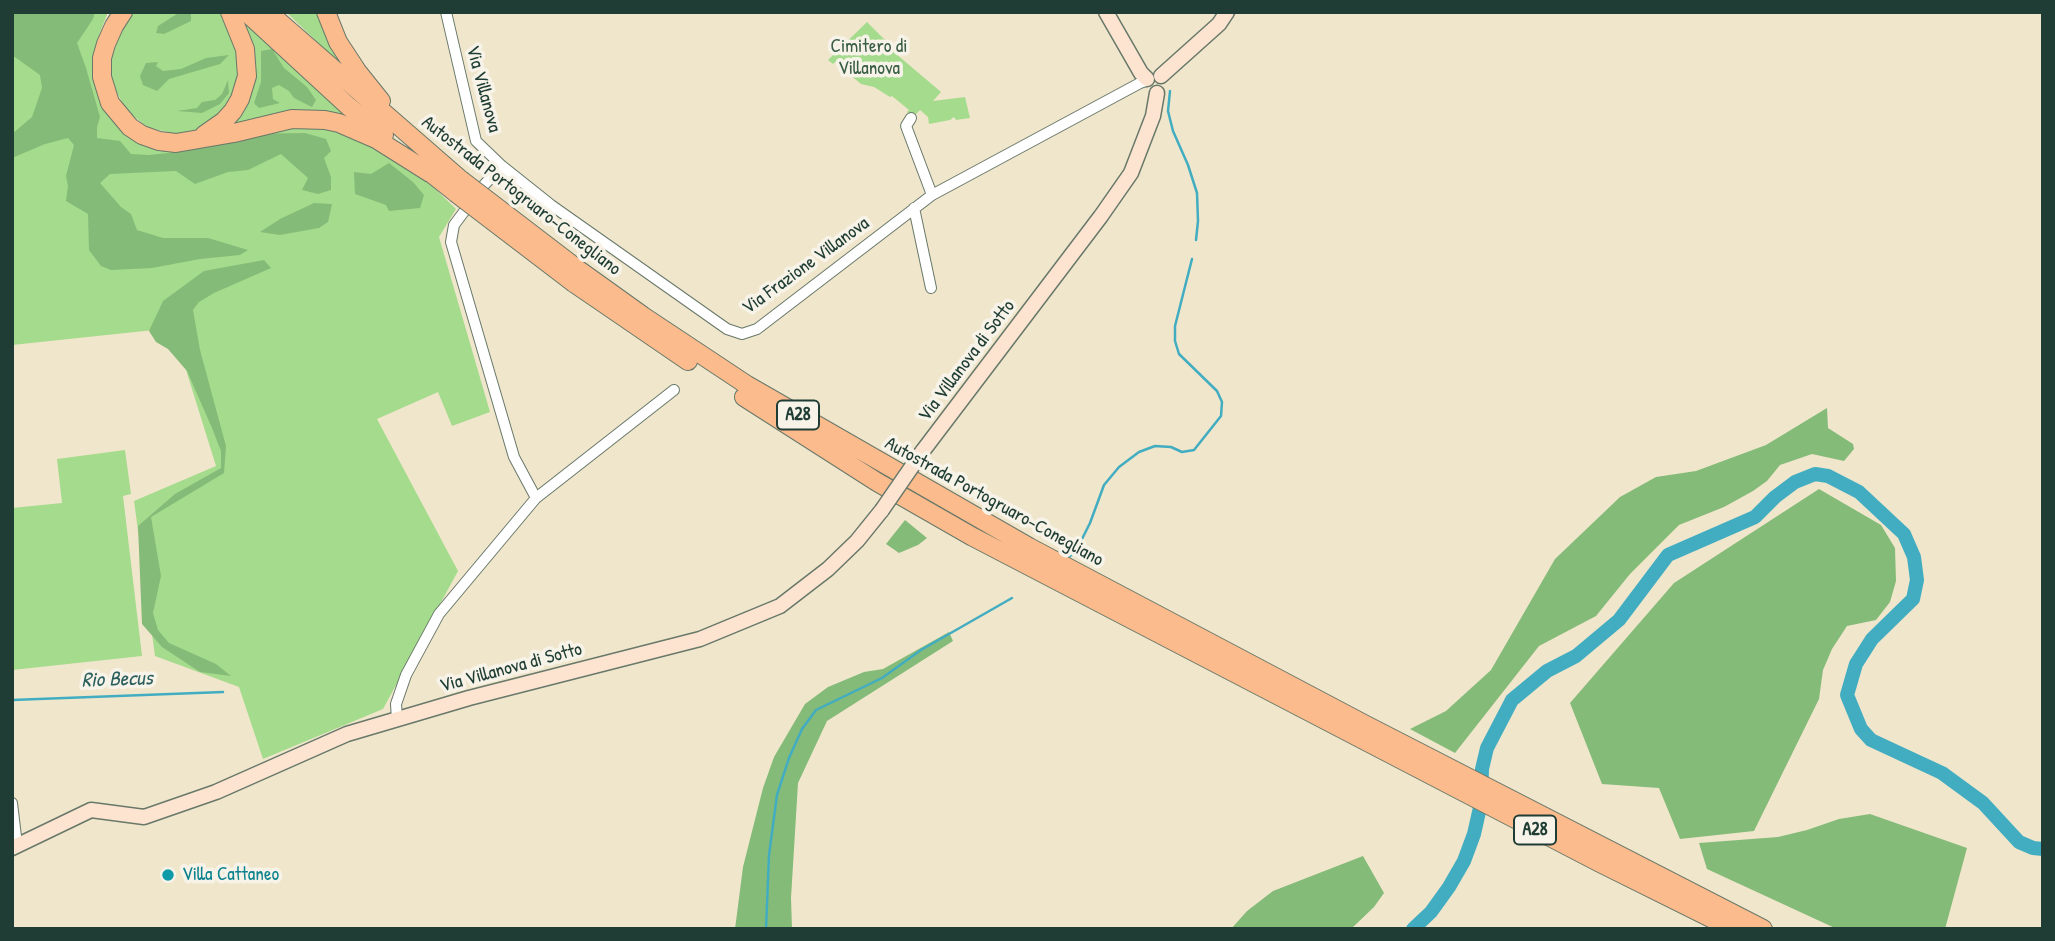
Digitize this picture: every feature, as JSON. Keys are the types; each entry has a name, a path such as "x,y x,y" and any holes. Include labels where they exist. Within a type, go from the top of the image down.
{"highway":[{"path":"123,12 114,26 102,58 102,77 110,103 130,127 142,135 159,141 193,141 292,119 325,120 339,123 432,165"},
{"path":"193,141 224,121 233,111 244,88 247,76 246,49 230,12"},
{"name":"Autostrada Portogruaro-Conegliano","path":"246,12 348,106 432,165"},
{"name":"Autostrada Portogruaro-Conegliano","path":"268,12 432,165 661,343 877,482 973,537 1026,554 1362,731 1714,911 1763,929"},
{"path":"326,12 338,42 356,71 432,165"},
{"name":"Autostrada Portogruaro-Conegliano","path":"1714,911 1733,929"}],"street":[{"name":"Via Villanova","path":"446,12 476,141 502,166"},
{"path":"1106,12 1141,73 1152,79"},
{"name":"Via Frazione Villanova","path":"502,166 551,205 727,329 742,334 757,329 932,195 1130,88 1152,79 1219,24 1227,12"},
{"name":"Via Villanova di Sotto","path":"15,846 91,810 144,817 216,792 347,734 481,694 700,639 780,606 847,551 882,510 922,452 1101,216 1131,173 1153,116 1157,93 1148,90 1152,79"},
{"path":"911,118 906,126 932,195"},
{"path":"502,166 454,225 451,242 514,457 536,498"},
{"path":"915,208 931,288"},
{"name":"Via Villanova di Sotto","path":"397,719 396,704 406,675 439,614 536,498 674,390"},
{"path":"12,803 15,846"}],"green space":[{"path":"12,12 108,12 99,35 94,74 135,139 287,124 345,127 426,180 456,209 439,237 490,412 452,426 438,392 377,419 458,571 383,709 263,759 239,687 155,656 134,501 216,466 173,328 12,345"},
{"path":"12,12 95,12 77,43 100,117 97,138 120,141 131,154 149,155 187,151 244,134 305,133 326,139 331,151 324,158 331,177 331,190 318,194 302,190 308,178 281,154 248,170 228,172 195,184 176,171 110,174 100,183 121,207 131,214 137,230 163,238 208,238 248,250 240,255 152,268 111,270 101,266 89,250 88,214 66,201 66,176 74,145 68,138 12,158 12,134 32,117 42,88 40,75 12,55"},
{"path":"131,12 223,12 242,55 241,84 227,112 195,131 175,134 147,127 126,110 114,87 108,61 117,32"},
{"path":"180,12 191,12 191,21 164,34 156,33 158,26"},
{"path":"286,12 323,12 357,80"},
{"path":"236,13 356,121 315,110 289,110 224,129 246,102"},
{"name":"Cimitero di Villanova","path":"867,22 895,53 941,92 933,101 965,97 970,118 956,120 954,117 929,124 928,117 920,110 913,117 907,112 909,110 892,96 861,84 835,62 833,64 828,60"},
{"path":"272,49 284,68 307,87 316,100 312,107 294,98 279,85 272,88 273,99 280,103 259,108 254,103 261,82 261,51"},
{"path":"229,55 220,64 169,79 157,91 143,85 140,76 146,63 158,62 156,66 163,71 181,69 206,58"},
{"path":"228,80 229,93 220,104 202,113 177,111 197,108 202,102 215,100 222,94"},
{"path":"389,163 413,182 424,195 420,208 389,211 386,205 355,194 354,172 371,174"},
{"path":"314,203 332,204 328,222 319,228 280,235 260,232 280,219"},
{"path":"264,260 271,268 214,293 199,302 193,310 200,350 226,446 224,473 151,517 161,576 153,613 158,630 169,643 216,664 231,676 200,672 162,647 142,624 138,526 175,494 221,468 221,451 187,371 168,349 156,342 149,331 163,301 204,271"},
{"path":"1827,408 1828,428 1853,444 1854,449 1844,461 1812,454 1780,465 1767,481 1753,491 1724,507 1679,525 1630,574 1596,616 1539,646 1455,753 1410,729 1446,711 1491,670 1555,559 1620,497 1656,477 1696,471 1766,445"},
{"path":"125,450 131,494 123,496 142,656 12,670 12,508 62,503 57,459"},
{"path":"1819,489 1881,525 1895,548 1896,581 1890,602 1876,620 1847,626 1832,649 1823,670 1819,699 1754,831 1680,839 1659,788 1602,784 1570,703 1674,583"},
{"path":"905,520 927,538 899,553 886,544"},
{"path":"949,632 953,641 827,721 798,783 791,898 792,929 735,929 743,867 763,788 774,757 805,704 828,687 864,672 883,669"},
{"path":"1870,814 1967,848 1945,929 1837,929 1707,869 1699,843 1778,837 1839,819"},
{"path":"1363,856 1384,893 1351,929 1231,929 1247,911 1273,891"}],"waterway":[{"path":"1170,91 1168,111 1173,131 1197,193 1196,240"},
{"path":"1067,559 1077,549 1104,485 1119,467 1139,452 1155,446 1171,447 1182,452 1194,450 1221,416 1222,402 1217,391 1179,354 1175,341 1175,326 1192,259"},
{"path":"1413,929 1431,912 1464,861 1481,803 1482,769 1487,748 1512,700 1547,671 1576,656 1619,620 1668,555 1755,517 1795,482 1815,474 1828,476 1859,492 1904,534 1914,557 1917,580 1913,599 1872,639 1856,664 1847,695 1861,729 1871,740 1942,773 1983,803 2019,842 2043,849"},
{"path":"766,929 769,855 777,795 802,729 816,710 882,678 921,650 1012,598"},
{"name":"Rio Becus","path":"12,700 223,692"}],"place":[{"name":"Villa Cattaneo","path":"168,875"}]}
